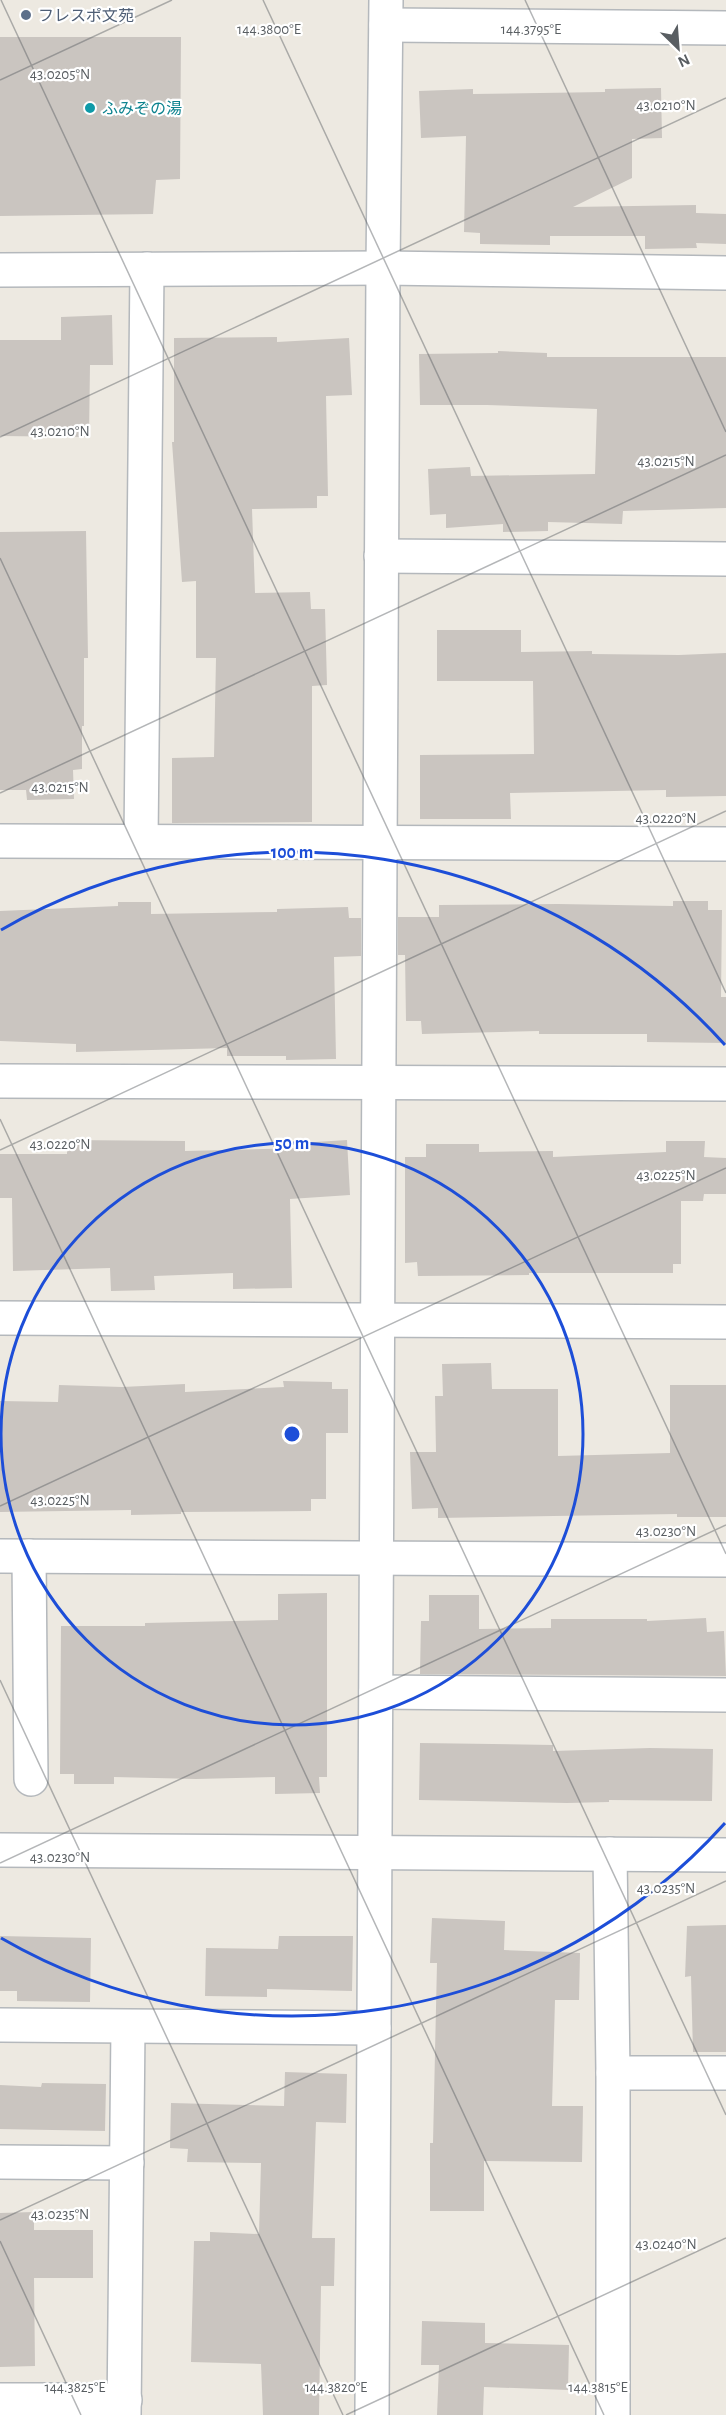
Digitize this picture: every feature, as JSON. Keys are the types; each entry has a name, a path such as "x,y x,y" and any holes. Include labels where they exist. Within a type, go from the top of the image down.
{"street":[{"path":"372,2415 381,556 386,13 609,14 726,28"},
{"path":"0,270 383,268 726,273"},
{"path":"141,841 147,269"},
{"path":"381,556 726,559"},
{"path":"0,841 726,843"},
{"path":"0,1082 726,1084"},
{"path":"0,1318 726,1322"},
{"path":"31,1779 15,1556 726,1560"},
{"path":"376,1692 726,1695"},
{"path":"0,1850 726,1855"},
{"path":"610,1854 614,2073 613,2415"},
{"path":"0,2025 374,2028"},
{"path":"0,2400 124,2408 128,2027"},
{"path":"614,2073 726,2073"},
{"path":"0,2162 127,2163"}],"building":[{"name":"ふみぞの湯","path":"0,37 181,37 180,179 156,180 153,214 0,216"},
{"path":"661,88 662,138 632,139 632,178 573,207 696,205 696,213 726,214 726,244 696,243 697,248 645,249 645,236 550,236 550,245 480,244 480,233 464,232 466,136 421,138 419,91 473,89 473,94 605,92 605,89"},
{"path":"112,315 113,365 90,365 89,437 0,436 0,340 61,340 61,317"},
{"path":"277,337 277,342 349,338 352,395 326,396 328,496 317,496 317,508 252,509 255,593 310,592 311,609 325,609 327,685 312,686 312,822 172,823 172,758 214,757 216,658 196,658 196,581 182,582 172,442 174,442 174,338"},
{"path":"498,351 547,353 547,357 726,357 726,508 623,511 622,524 548,522 548,531 503,532 503,524 446,528 446,514 430,515 428,469 470,467 471,476 595,474 597,409 420,405 419,354 498,353"},
{"path":"86,531 88,658 84,658 82,769 73,770 74,799 27,800 26,790 0,790 0,532"},
{"path":"437,630 521,630 521,652 592,651 592,654 679,655 726,653 726,796 666,797 666,790 510,793 511,819 420,819 420,755 534,754 533,681 437,681"},
{"path":"673,901 708,901 708,910 722,910 721,997 726,997 726,1043 647,1042 647,1034 539,1034 539,1031 422,1034 421,1021 406,1021 405,955 398,955 398,917 439,917 439,905 673,906"},
{"path":"118,902 151,902 151,914 277,912 277,909 348,907 349,918 361,918 361,956 334,957 336,1059 286,1060 286,1056 227,1056 227,1048 76,1052 76,1044 0,1041 0,911 118,906"},
{"path":"67,1140 185,1141 185,1151 301,1148 300,1143 347,1140 350,1195 290,1199 292,1288 233,1289 233,1273 154,1276 155,1290 111,1291 110,1268 13,1271 12,1198 0,1198 0,1154 67,1154"},
{"path":"666,1141 705,1141 704,1157 726,1158 726,1194 704,1194 703,1201 681,1201 681,1264 673,1264 673,1273 418,1276 417,1262 405,1263 405,1157 426,1157 426,1144 479,1144 479,1152 553,1151 553,1157 666,1152"},
{"path":"491,1363 492,1389 558,1389 558,1456 670,1453 670,1385 726,1385 726,1517 677,1517 677,1514 438,1518 438,1508 412,1509 410,1452 436,1452 435,1396 443,1396 442,1364"},
{"path":"283,1381 332,1382 332,1389 348,1389 348,1433 326,1433 326,1499 311,1499 311,1511 181,1512 181,1514 131,1515 131,1510 0,1512 0,1401 58,1402 59,1385 122,1387 185,1384 185,1392 284,1387"},
{"path":"327,1593 327,1777 319,1777 320,1793 275,1794 275,1777 196,1779 114,1777 114,1784 74,1784 74,1774 60,1774 61,1626 145,1626 145,1623 278,1620 278,1594"},
{"path":"429,1595 479,1595 479,1629 551,1628 551,1619 647,1619 647,1621 706,1618 707,1632 724,1631 726,1676 420,1674 421,1621 429,1621"},
{"path":"420,1743 553,1745 553,1751 713,1749 712,1801 609,1800 609,1802 567,1803 419,1800"},
{"path":"432,1918 505,1921 504,1950 580,1953 579,2000 555,2000 552,2106 583,2106 582,2162 484,2161 484,2211 430,2211 430,2143 433,2143 437,1963 430,1963"},
{"path":"726,1925 726,2052 693,2052 691,1976 685,1977 687,1926"},
{"path":"0,1936 91,1938 90,2002 17,2001 17,1991 0,1991"},
{"path":"279,1936 353,1936 352,1991 267,1989 267,1997 205,1996 206,1948 278,1949"},
{"path":"285,2072 347,2074 346,2123 316,2122 312,2238 335,2238 334,2286 321,2286 319,2415 263,2415 261,2364 191,2362 194,2241 210,2241 210,2232 259,2234 261,2163 187,2162 188,2149 170,2148 171,2103 284,2106"},
{"path":"42,2083 106,2084 105,2131 0,2129 0,2085 41,2087"},
{"path":"34,2212 34,2230 93,2230 93,2278 34,2278 35,2366 0,2367 0,2213"},
{"path":"422,2321 485,2323 485,2343 569,2345 568,2390 484,2387 483,2415 437,2415 439,2365 421,2365"}],"place":[{"name":"フレスポ文苑","path":"26,15"},
{"name":"ふみぞの湯","path":"90,108"}]}
